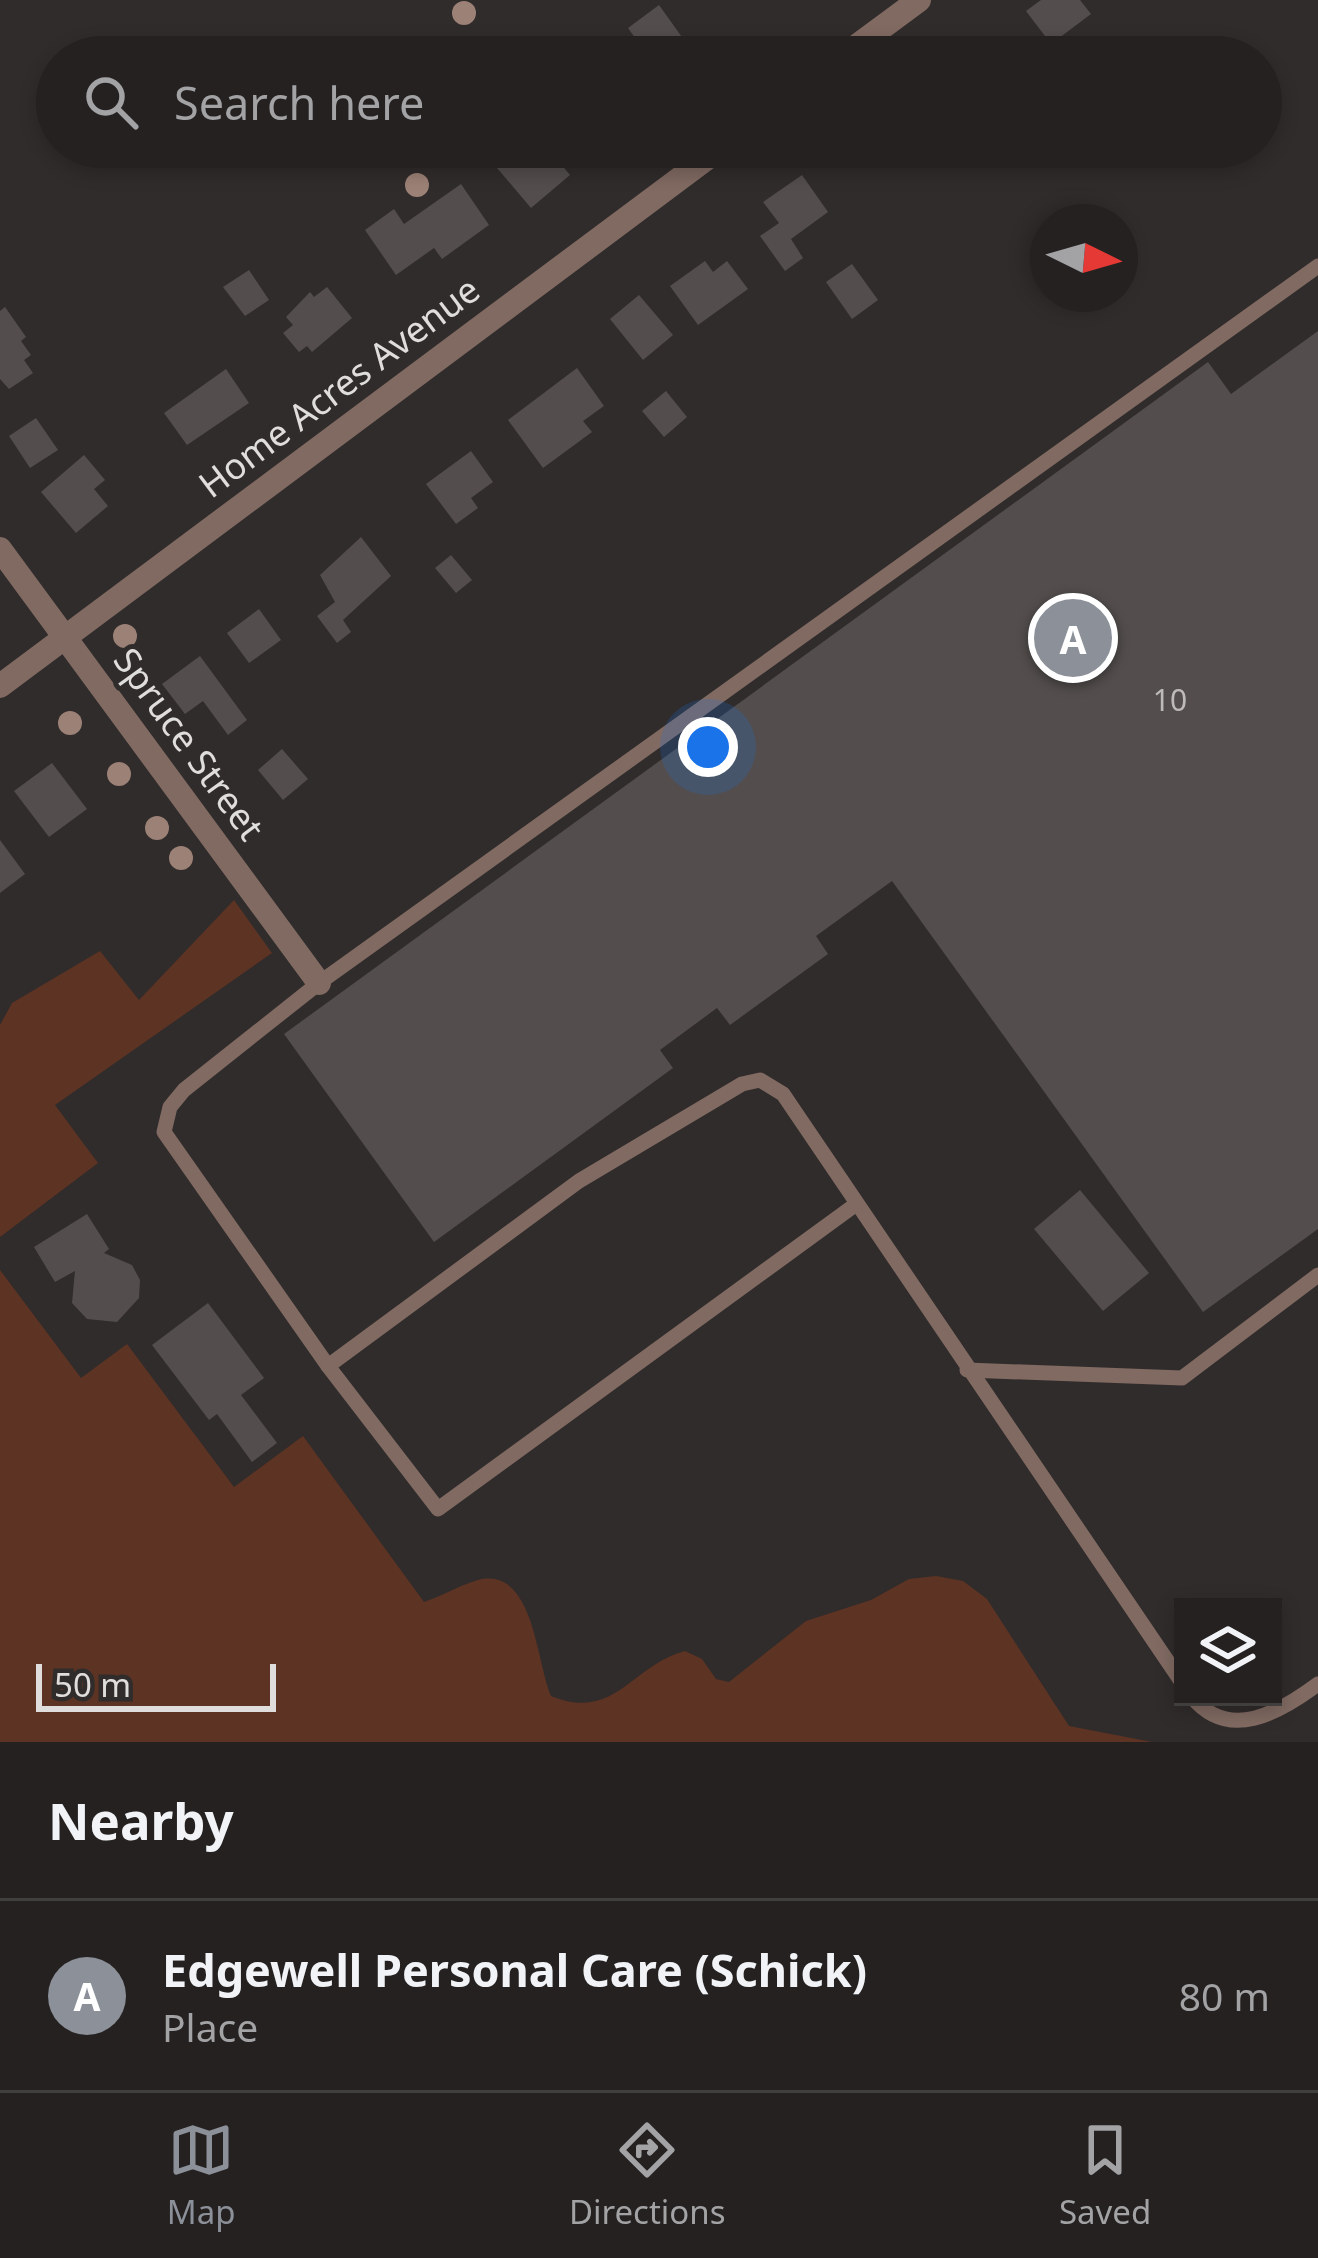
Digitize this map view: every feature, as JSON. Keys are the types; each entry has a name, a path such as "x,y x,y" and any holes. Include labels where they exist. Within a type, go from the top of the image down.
{"street":[{"path":"870,36 919,0"},
{"name":"Home Acres Avenue","path":"0,686 694,168"},
{"name":"Spruce Street","path":"0,549 319,983"}],"lane":[{"path":"855,1205 438,1509 328,1366 164,1132 170,1106 319,983 1318,266"},
{"path":"328,1366 579,1181 742,1084 760,1080 783,1094 1174,1671"},
{"path":"967,1370 1182,1378 1318,1275"},
{"path":"1200,1706 1210,1717 1245,1726 1266,1720 1318,1684"}],"shaded area":[{"path":"234,900 272,953 55,1105 98,1163 0,1237 0,1025 12,1003 100,951 139,1000"},
{"path":"0,1270 81,1378 127,1344 234,1487 303,1436 424,1602 478,1580 497,1580 511,1587 530,1620 551,1696 573,1702 607,1697 666,1658 685,1651 702,1659 716,1679 729,1682 806,1621 871,1600 909,1579 936,1576 963,1581 987,1599 1069,1726 1152,1742 0,1742"}],"building":[{"path":"1041,0 1080,0 1091,14 1062,36 1045,36 1026,11"},
{"path":"659,5 681,36 634,36 628,28"},
{"path":"497,168 564,168 570,175 531,208"},
{"path":"802,175 828,212 791,239 803,258 785,271 760,236 779,223 763,202"},
{"path":"461,184 489,225 442,259 434,248 396,275 365,230 394,209 404,224"},
{"path":"705,261 713,272 727,261 748,289 698,325 670,286"},
{"path":"852,264 878,300 852,319 826,282"},
{"path":"249,270 269,300 245,316 223,287"},
{"path":"327,287 352,318 312,352 307,346 299,352 283,333 293,325 286,317 310,292 314,297"},
{"path":"639,295 673,335 643,360 610,319"},
{"path":"5,307 26,337 21,341 31,355 24,360 33,373 9,389 0,379 0,311"},
{"path":"1318,331 1318,1229 1203,1312 892,881 816,936 828,954 730,1025 717,1008 660,1050 673,1068 434,1242 284,1034 1208,362 1231,394"},
{"path":"577,368 604,406 583,421 592,432 543,468 508,420"},
{"path":"226,369 249,403 187,445 164,413"},
{"path":"666,391 687,417 664,437 642,411"},
{"path":"36,418 58,450 30,468 9,436"},
{"path":"471,451 493,482 471,498 478,508 456,524 426,484"},
{"path":"84,455 105,480 94,489 108,506 76,533 41,492"},
{"path":"361,537 391,576 343,620 351,632 337,643 317,616 335,602 320,575"},
{"path":"451,555 472,580 456,593 435,568"},
{"path":"259,609 281,640 249,663 227,633"},
{"path":"200,656 247,720 228,735 203,701 185,714 162,684"},
{"path":"282,749 308,779 283,800 258,770"},
{"path":"52,763 87,809 49,837 14,791"},
{"path":"0,840 25,874 0,893"},
{"path":"1080,1190 1149,1273 1103,1311 1034,1229"},
{"path":"87,1214 109,1249 104,1253 132,1265 140,1280 139,1298 117,1322 87,1319 72,1303 75,1271 55,1282 34,1247"},
{"path":"208,1303 264,1378 241,1395 277,1443 252,1462 217,1414 209,1420 152,1345"}],"place":[{"name":"Edgewell Personal Care (Schick)","path":"1073,638"}]}
